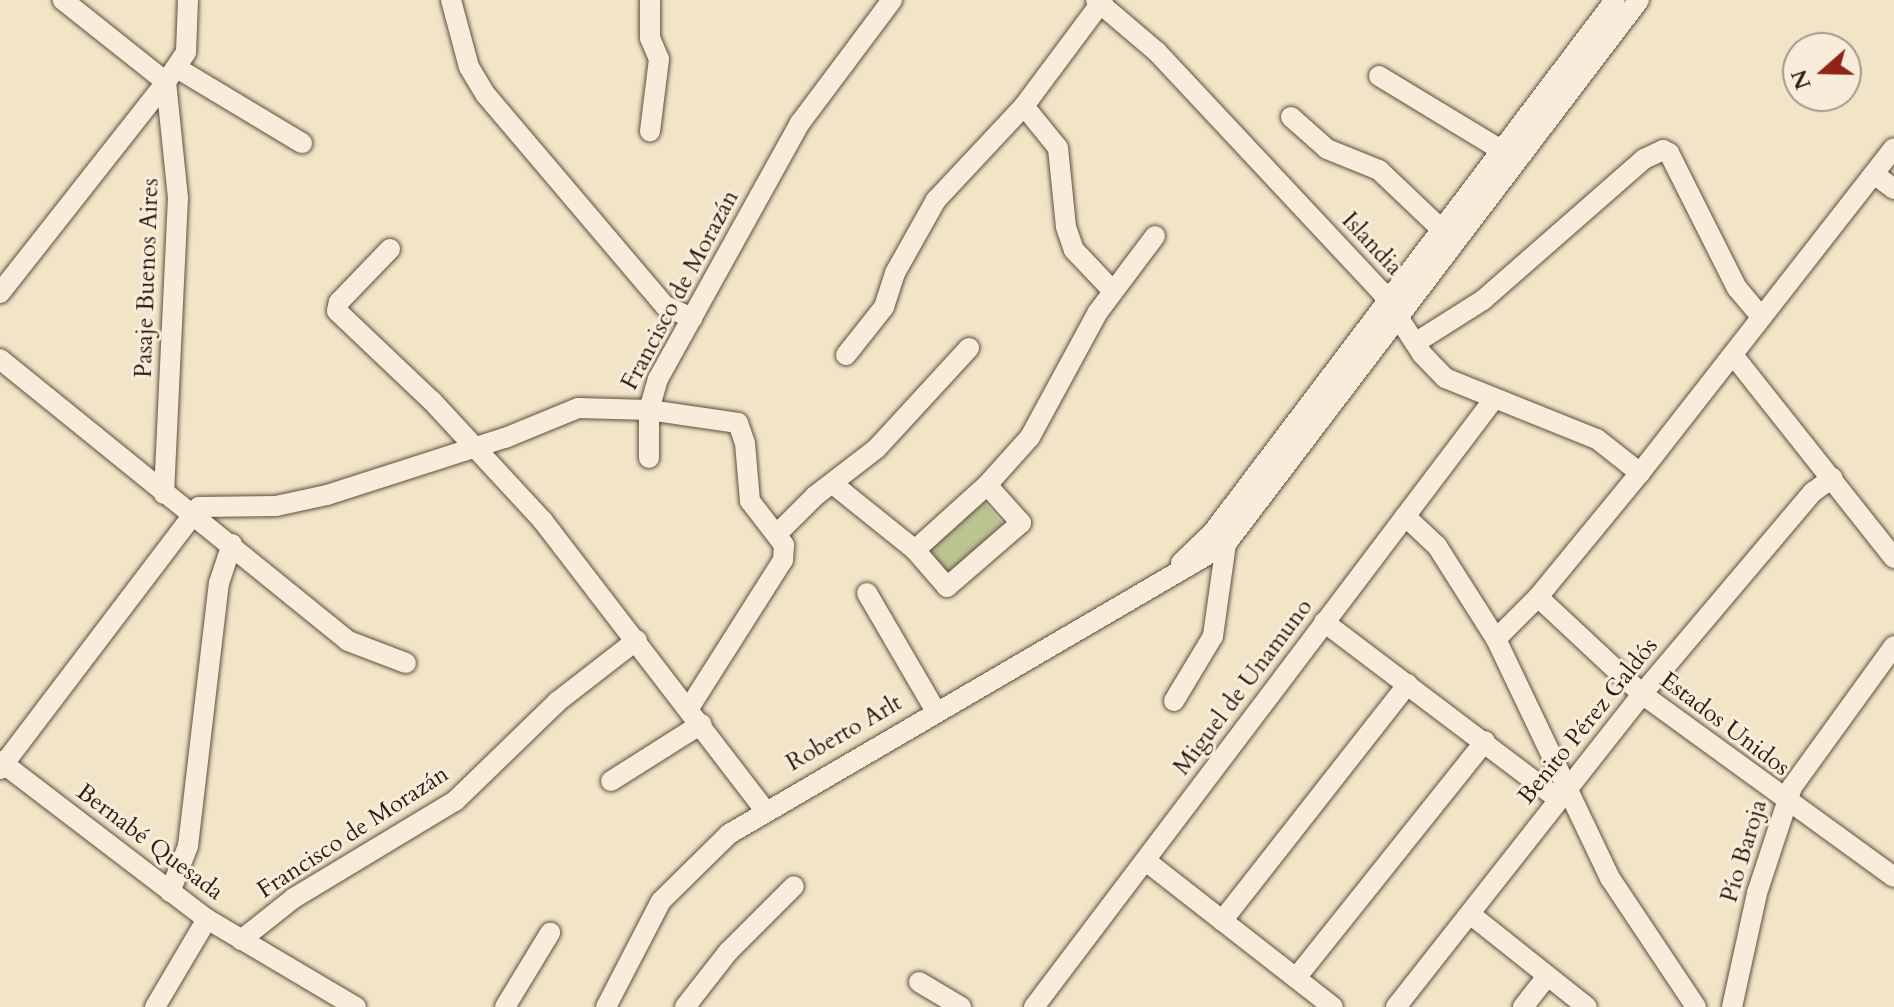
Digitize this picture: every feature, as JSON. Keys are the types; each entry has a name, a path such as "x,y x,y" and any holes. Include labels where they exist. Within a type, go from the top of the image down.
{"street":[{"path":"63,0 172,75 302,143"},
{"path":"0,293 172,75 186,52 188,0"},
{"path":"451,0 469,67 486,95 665,306 692,318"},
{"path":"650,0 650,38 659,59 650,131"},
{"name":"Francisco de Morazán","path":"190,514 199,507 276,506 327,495 472,448 578,408 649,410 658,379 800,123 892,0"},
{"path":"846,355 884,307 895,273 936,200 1024,106 1100,1"},
{"name":"Islandia","path":"1100,1 1157,52 1393,308 1415,343 1445,378 1494,399 1526,407 1597,439 1640,473"},
{"path":"1393,308 1621,3"},
{"path":"1393,308 1441,229 1621,3"},
{"name":"Pasaje Buenos Aires","path":"164,494 178,198 172,75"},
{"path":"1379,76 1501,150"},
{"path":"1024,106 1058,148 1066,227 1074,250 1112,290"},
{"path":"1291,117 1327,149 1379,170 1441,229"},
{"path":"1496,639 1538,597 1640,473 1894,148"},
{"path":"1415,343 1483,300 1644,159 1663,150 1669,153 1737,288 1761,317"},
{"path":"1874,174 1894,189"},
{"path":"915,550 987,485 1030,437 1112,290 1155,236"},
{"path":"390,249 337,311 432,401 472,448 543,521 764,809"},
{"name":"Roberto Arlt","path":"606,1007 661,901 705,855 764,809 1172,571 1211,556 1226,544 1393,308"},
{"name":"Roberto Arlt","path":"1172,571 1213,532 1393,308"},
{"path":"777,534 877,448 969,348"},
{"path":"1733,355 1894,558"},
{"path":"0,359 348,641 406,663"},
{"name":"Miguel de Unamuno","path":"1034,1007 1494,399"},
{"path":"611,781 695,716 783,560 784,545 750,501 742,427 649,410 649,458"},
{"name":"Benito Pérez Galdós","path":"1396,1007 1642,694 1813,492 1832,478"},
{"path":"833,484 915,550 947,587 1021,523 987,485"},
{"path":"1,765 190,514"},
{"path":"1405,516 1437,546 1496,639 1562,792 1610,878 1696,1007"},
{"path":"170,892 188,846 219,583 232,544"},
{"path":"1174,701 1213,636 1226,544"},
{"path":"867,593 935,710"},
{"name":"Estados Unidos","path":"1538,597 1642,694 1785,801 1894,877"},
{"path":"1324,622 1485,741 1562,792"},
{"name":"Francisco de Morazán","path":"241,940 294,898 455,801 557,702 637,640"},
{"name":"Pío Baroja","path":"1732,1007 1757,893 1785,801 1894,646"},
{"path":"1222,921 1408,684"},
{"path":"1296,978 1485,741"},
{"name":"Bernabé Quesada","path":"1,765 207,919 356,1007"},
{"path":"1146,861 1333,1007"},
{"path":"685,1007 738,941 794,886"},
{"path":"1470,914 1587,1007"},
{"path":"155,1007 207,919"},
{"path":"505,1007 550,933"},
{"path":"1523,1007 1547,976"},
{"path":"919,982 961,1007"}],"green space":[{"path":"983,501 1003,524 946,575 926,552"}]}
